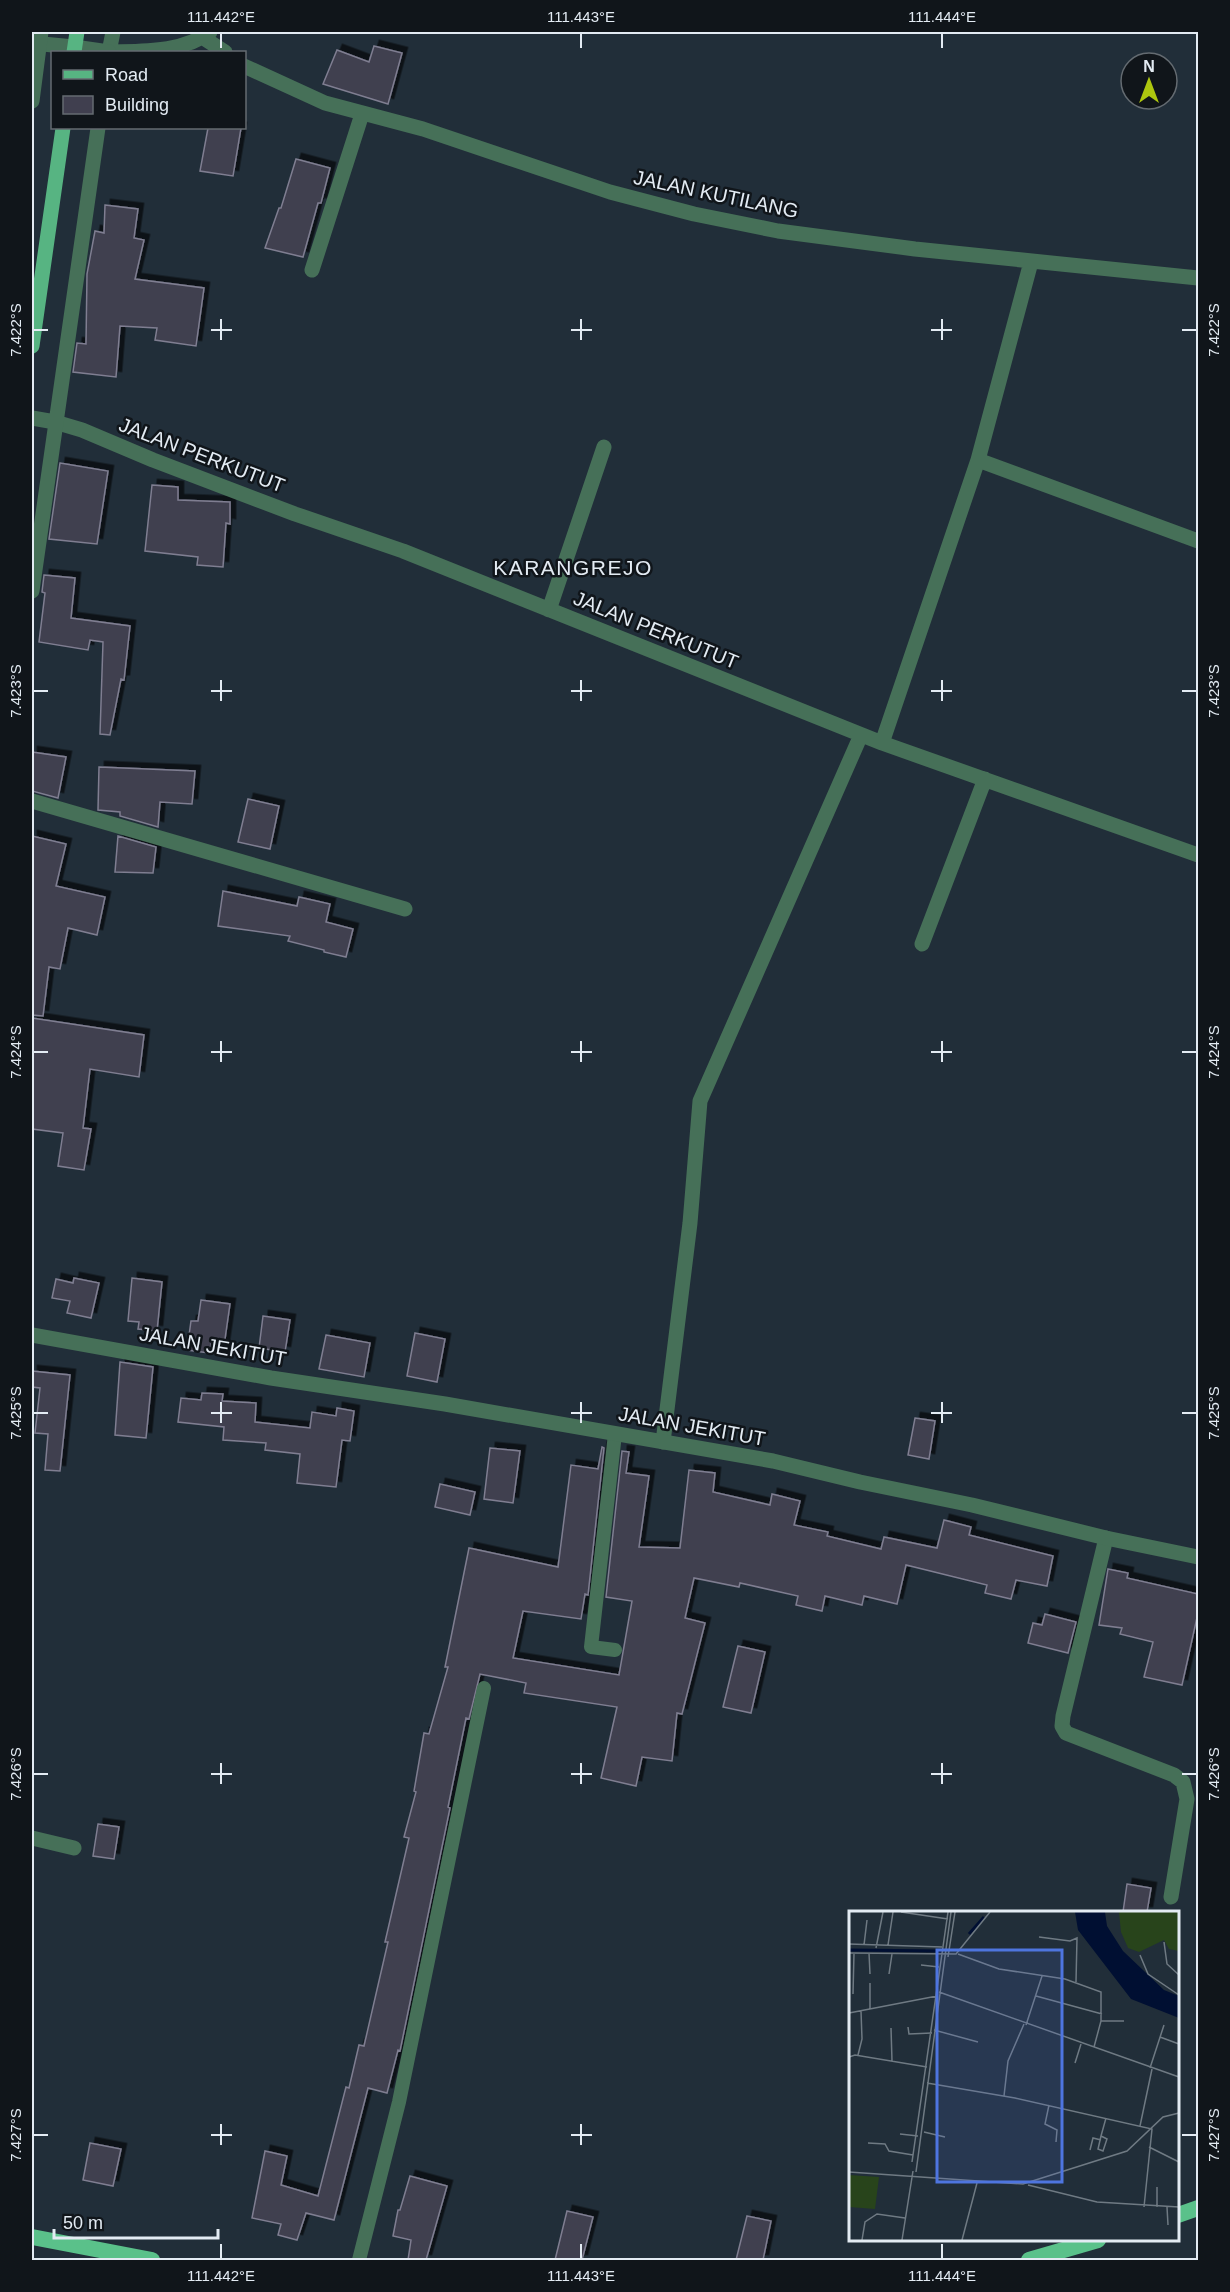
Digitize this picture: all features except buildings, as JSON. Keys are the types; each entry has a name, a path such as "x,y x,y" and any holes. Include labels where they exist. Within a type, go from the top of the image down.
{"highway":[{"path":"1179,2215 1198,2208"},
{"path":"32,2237 152,2260"},
{"path":"1029,2260 1095,2241"}],"main road":[{"path":"74,50 77,32"},
{"path":"32,346 63,129"}],"street":[{"path":"109,51 113,32"},
{"path":"150,51 182,45 206,34 224,51"},
{"path":"32,100 38,39 74,50 92,51"},
{"name":"JALAN KUTILANG","path":"246,67 325,103 423,129 610,192 694,214 778,231 1031,262 1198,278"},
{"path":"312,270 362,114"},
{"path":"32,591 98,129"},
{"path":"882,743 978,460 1031,262"},
{"name":"JALAN PERKUTUT","path":"32,418 82,430 153,460 295,514 404,551 882,743 1198,855"},
{"path":"549,610 604,447"},
{"path":"978,460 1198,541"},
{"path":"663,1442 690,1224 700,1101 861,735"},
{"path":"922,944 985,779"},
{"path":"32,801 405,909"},
{"name":"JALAN JEKITUT","path":"32,1335 271,1378 772,1461 1198,1557"},
{"path":"1106,1538 1062,1726 1066,1733 1174,1775 1183,1782 1187,1799 1172,1897"},
{"path":"32,1838 74,1848"}],"lane":[{"path":"615,1434 591,1647 615,1650"},
{"path":"359,2260 399,2102 484,1688"}],"district":[{"name":"KARANGREJO","path":"573,567"}]}
